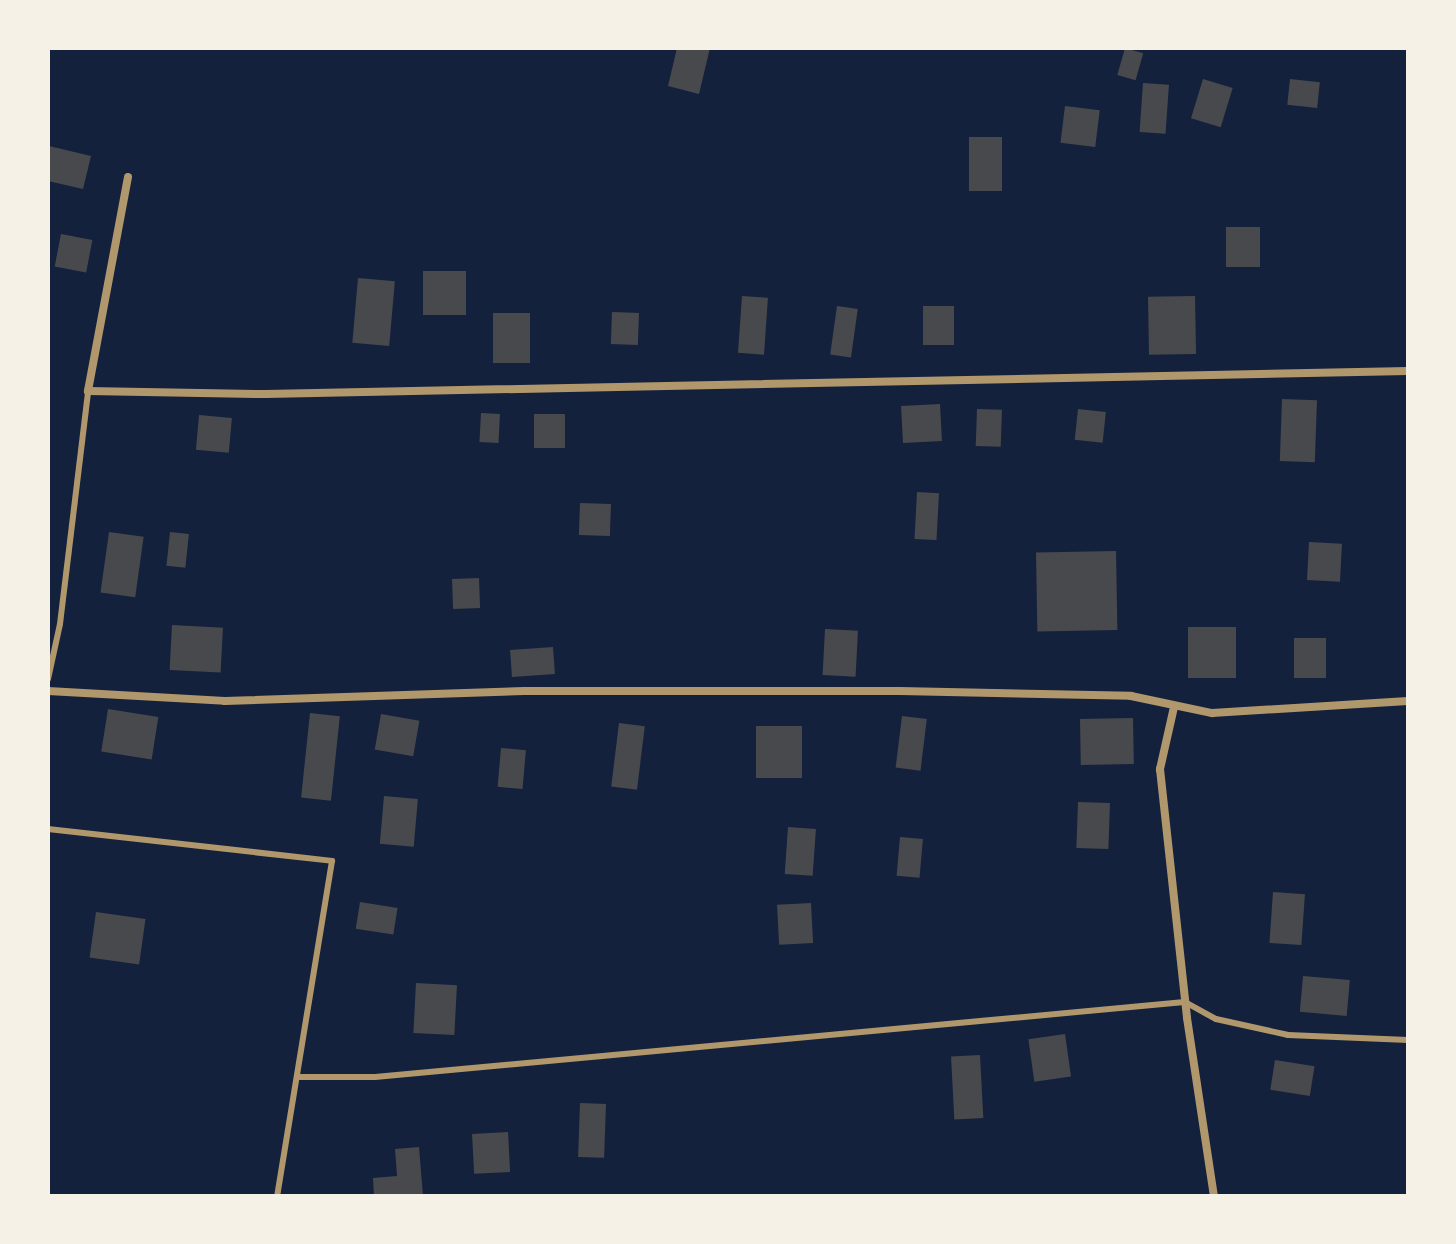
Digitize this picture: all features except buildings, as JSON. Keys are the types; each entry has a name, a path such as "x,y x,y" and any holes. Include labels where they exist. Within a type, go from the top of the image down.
{"street":[{"path":"128,177 88,391 266,394 1408,371"},
{"path":"48,691 225,701 524,691 916,691 1131,696 1212,713 1408,701"},
{"path":"1174,707 1160,769 1185,1002 1214,1196"}],"lane":[{"path":"48,679 60,624 88,391"},
{"path":"48,829 332,861 300,1077 277,1196"},
{"path":"300,1077 375,1077 1185,1002 1216,1019 1288,1035 1408,1040"}]}
